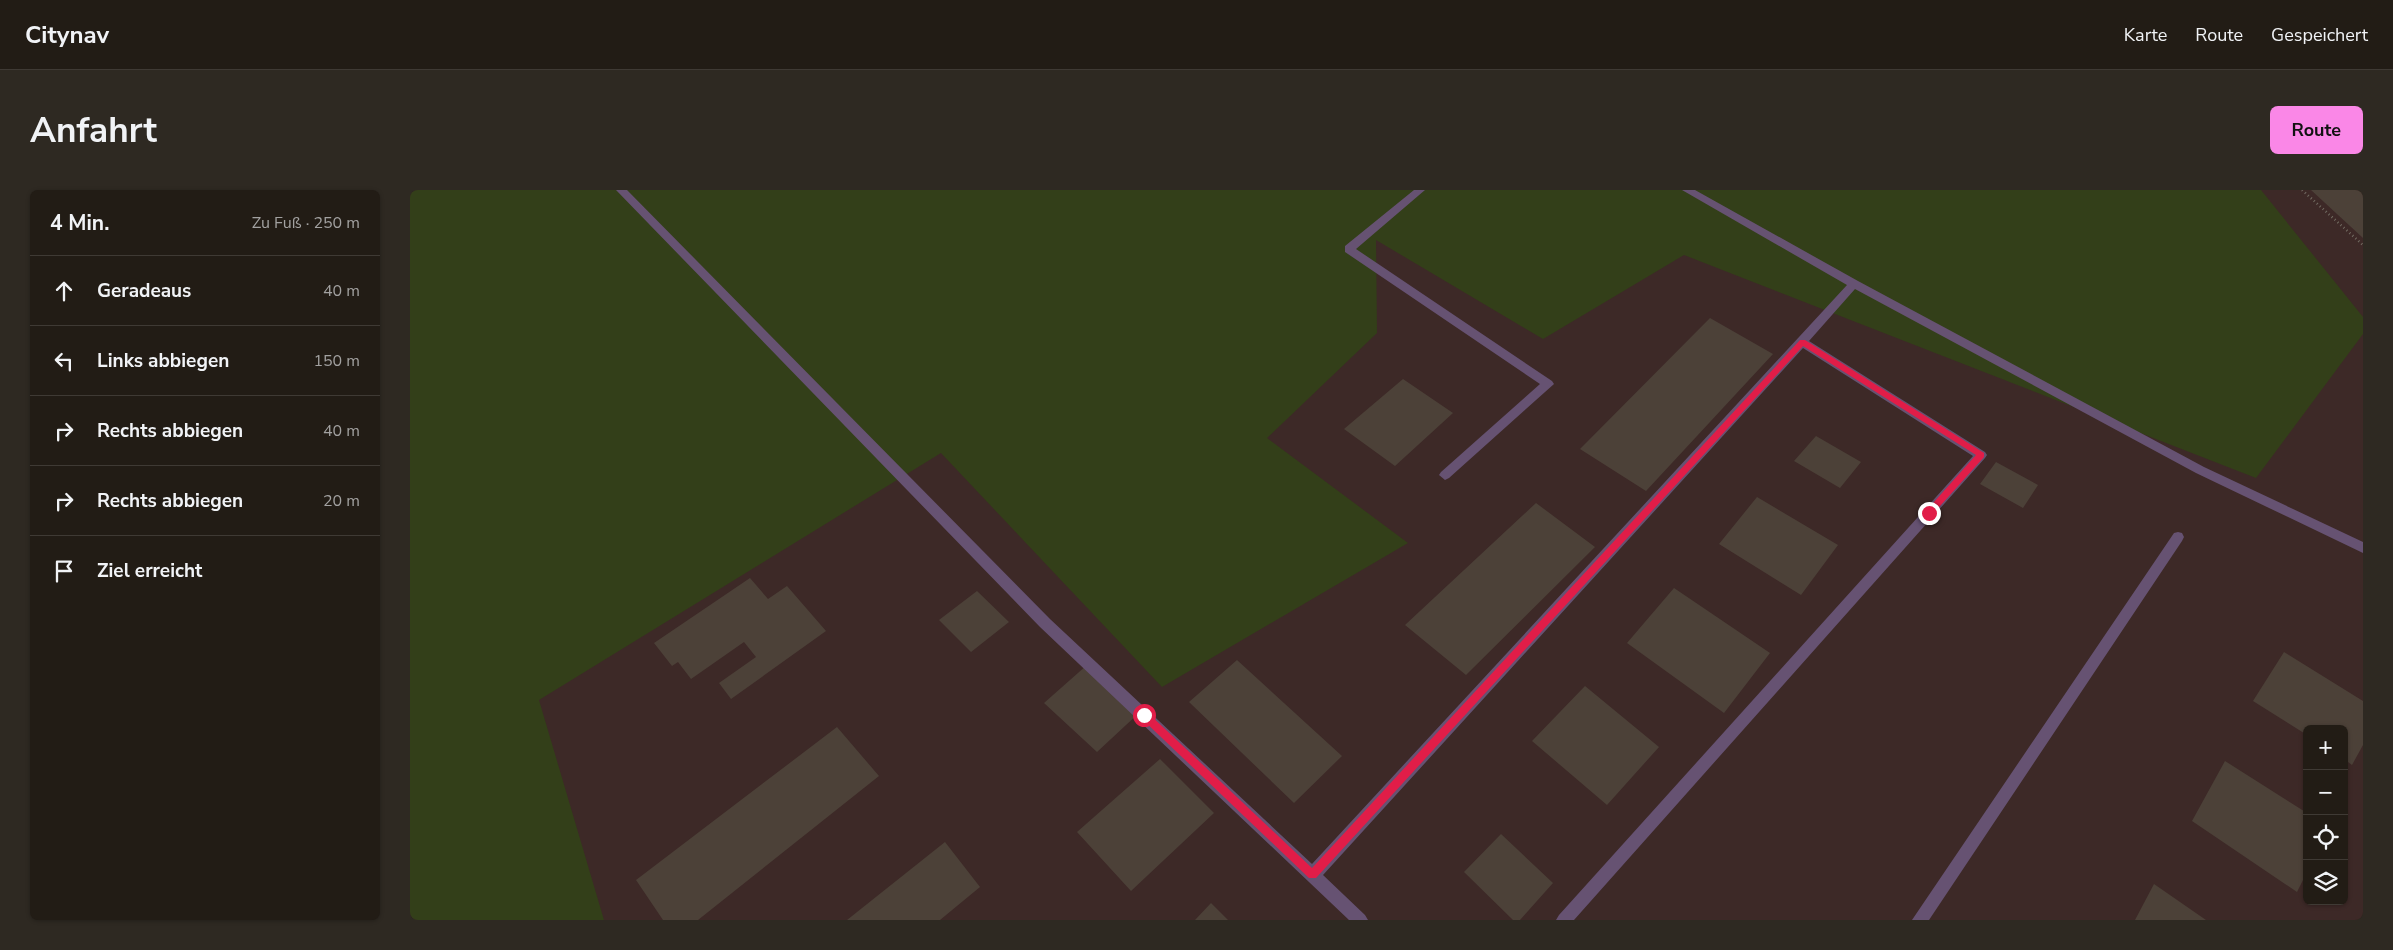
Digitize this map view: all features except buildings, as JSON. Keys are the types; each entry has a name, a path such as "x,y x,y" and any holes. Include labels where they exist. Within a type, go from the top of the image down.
{"lane":[{"path":"620,190 1045,623 1360,920"},
{"path":"1420,190 1349,249 1548,384 1445,475"},
{"path":"1687,190 1854,284 2200,470 2363,548"},
{"path":"1313,874 1854,284"},
{"path":"1564,920 1982,455 1802,342"},
{"path":"1920,920 2178,538"}],"path":[{"path":"2302,190 2363,245"}],"shaded area":[{"path":"410,190 2363,190 2363,920 410,920"}],"green space":[{"path":"410,190 2261,190 2363,317 2363,334 2256,478 1684,255 1543,339 1376,240 1377,333 1267,438 1408,543 1162,687 941,453 539,700 604,920 410,920"}],"route":[{"path":"1144,715 1313,874 1802,342 1982,455 1929,513"}]}
